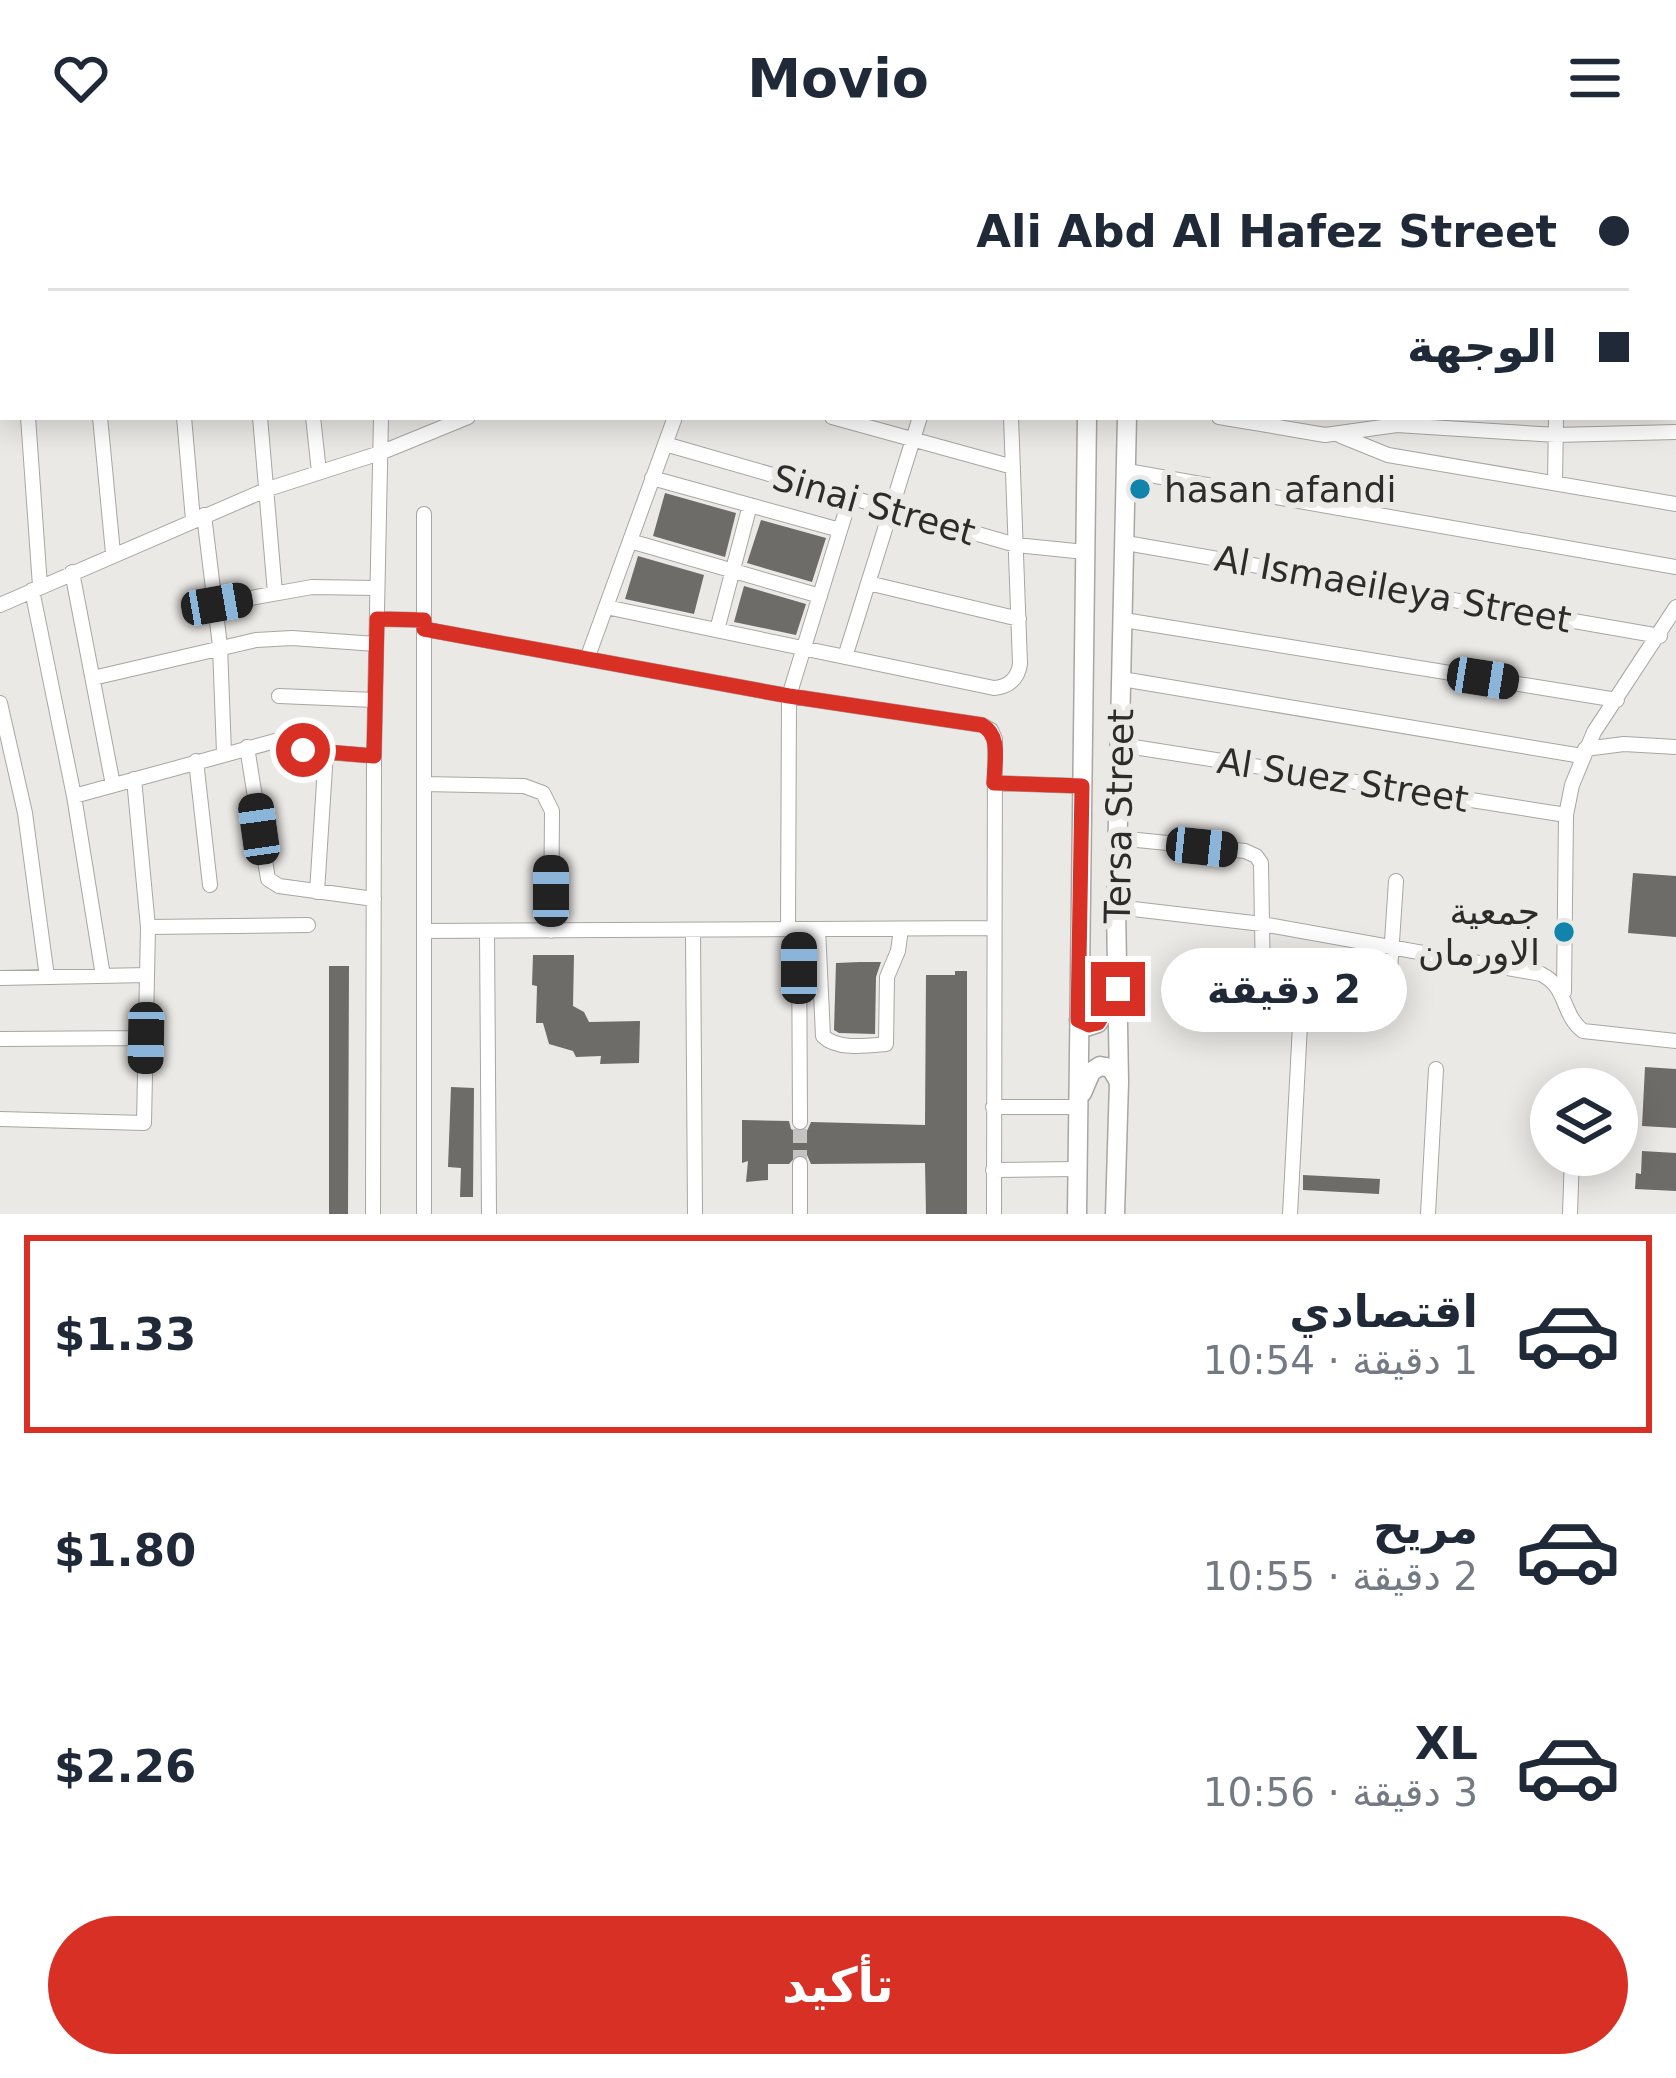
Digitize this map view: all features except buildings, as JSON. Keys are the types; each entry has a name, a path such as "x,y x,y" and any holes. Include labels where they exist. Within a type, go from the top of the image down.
{"main road":[{"name":"Tersa Street","path":"1078,1214 1087,420"},
{"name":"Tersa Street","path":"1115,1214 1116,907 1127,420"},
{"path":"1078,1020 1098,1023 1118,989"},
{"path":"1078,1105 1095,1068 1112,1068 1119,1082"}],"street":[{"path":"28,420 36,588 104,976"},
{"path":"100,420 113,553"},
{"path":"184,420 217,604 224,753"},
{"path":"260,420 275,593"},
{"path":"313,420 319,472"},
{"path":"373,1214 381,420"},
{"path":"0,605 268,489 380,454 461,420"},
{"path":"587,658 674,420"},
{"path":"843,420 1013,467"},
{"path":"844,657 919,420"},
{"path":"606,607 994,688 1010,683 1019,669 1011,420"},
{"path":"1252,420 1341,435 1388,455 1676,504"},
{"path":"1555,483 1556,420"},
{"path":"1341,435 1384,422 1556,435 1676,432"},
{"name":"Sinai Street","path":"665,445 1016,545 1085,552"},
{"path":"1126,470 1676,567"},
{"path":"652,478 840,530"},
{"path":"800,1122 789,696 850,498"},
{"path":"716,630 749,505"},
{"path":"424,514 424,1214"},
{"path":"630,541 820,596"},
{"name":"Al Ismaeileya Street","path":"1126,543 1660,636"},
{"path":"72,572 113,784"},
{"path":"868,583 1018,619"},
{"path":"217,604 312,587 377,588"},
{"path":"1676,607 1584,752 1566,815 1564,996 1570,1020 1591,1034 1676,1041"},
{"path":"377,619 424,624 789,696 987,727 995,739 991,928 994,1214"},
{"path":"1124,620 1617,700"},
{"path":"93,678 220,646 292,638 376,644"},
{"path":"1122,680 1584,752 1624,744 1676,747"},
{"path":"280,696 375,700"},
{"path":"0,703 25,813 47,977"},
{"path":"74,796 290,737 301,750 374,756"},
{"name":"Al Suez Street","path":"1120,745 1566,815"},
{"path":"247,747 266,874 279,886 374,899"},
{"path":"317,892 326,752"},
{"path":"196,761 210,885"},
{"path":"0,1119 142,1125 148,927 134,778"},
{"path":"994,783 1082,786"},
{"path":"424,784 524,786 543,793 552,811 551,931"},
{"path":"1118,838 1253,853 1261,863 1263,983"},
{"path":"1388,1002 1396,881"},
{"path":"1116,907 1262,924 1541,974 1556,982 1564,996"},
{"path":"148,927 308,925"},
{"path":"424,932 991,928"},
{"path":"818,929 823,1036 834,1044 874,1045 886,1043 887,977 901,929"},
{"path":"693,930 695,1214"},
{"path":"487,931 489,1214"},
{"path":"0,978 147,975"},
{"path":"1290,1214 1300,1025"},
{"path":"0,1039 146,1038"},
{"path":"1428,1214 1436,1070"},
{"path":"993,1107 1078,1105"},
{"path":"800,1164 800,1214"},
{"path":"993,1170 1078,1169"},
{"path":"1570,1214 1571,1176"}],"tunnel":[{"path":"800,1122 800,1164"}],"place":[{"name":"hasan afandi","path":"1140,489"},
{"name":"جمعية الاورمان","path":"1564,932"}],"route":[{"path":"303,750 374,756 377,619 424,620 424,629 789,696 982,725 995,739 994,783 1082,786 1078,1020 1098,1023 1118,989"}]}
